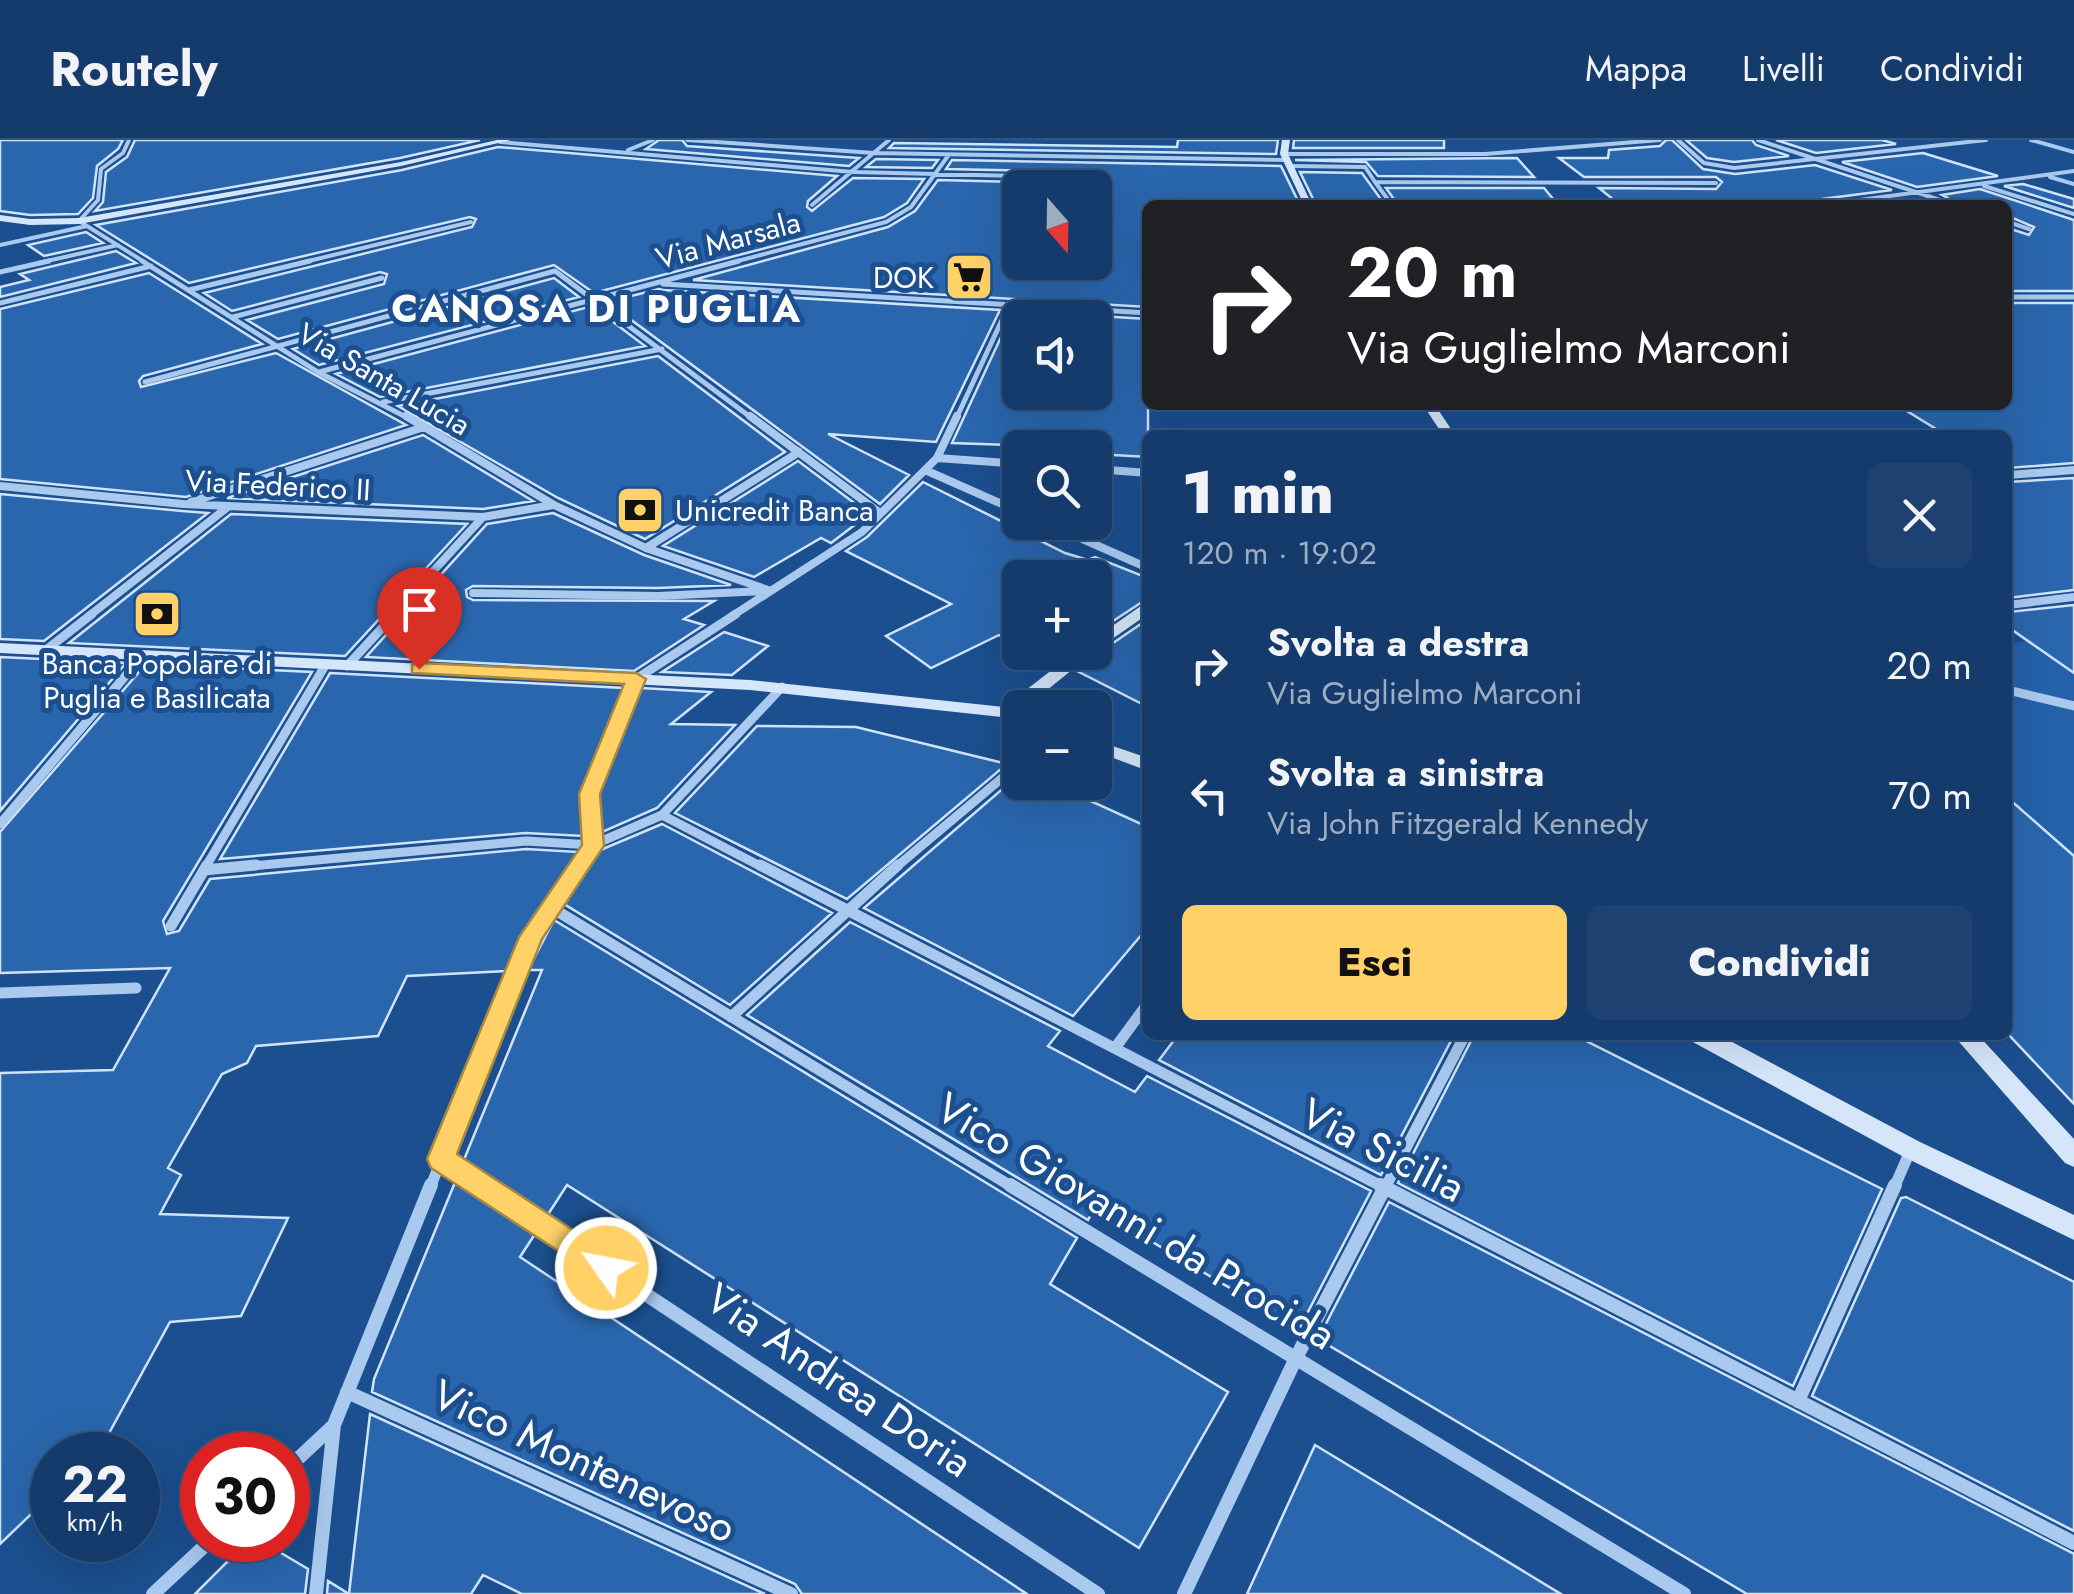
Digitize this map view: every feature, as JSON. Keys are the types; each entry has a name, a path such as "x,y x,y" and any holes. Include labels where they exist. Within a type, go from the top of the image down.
{"street":[{"path":"84,223 98,200 102,169 123,153 130,140"},
{"path":"622,152 654,140"},
{"path":"687,140 948,156 1287,160 1485,154 1660,140"},
{"path":"812,205 889,140"},
{"path":"1286,140 1287,160 1306,200"},
{"path":"1678,140 1704,162 1723,168 1986,140"},
{"path":"1758,140 1940,200"},
{"path":"2031,140 2074,152"},
{"path":"0,245 84,223 383,168 503,141 853,172 1002,176"},
{"name":"Via Marsala","path":"318,372 886,222 911,208 948,156"},
{"path":"1287,160 1365,167 1388,200"},
{"path":"1862,200 2074,171"},
{"path":"2044,175 2074,184"},
{"path":"1375,182 1716,183"},
{"path":"1979,184 2074,214"},
{"path":"0,218 84,223"},
{"path":"189,290 471,222"},
{"name":"Via Santa Lucia","path":"84,223 318,372 382,402 554,505 646,548 770,591"},
{"path":"2012,223 2029,229"},
{"path":"0,272 118,245"},
{"path":"0,302 151,266"},
{"path":"145,382 555,271 880,513"},
{"path":"232,317 382,278"},
{"path":"652,283 1002,307"},
{"path":"2012,297 2074,297"},
{"path":"1112,311 1142,312"},
{"path":"316,1594 334,1425 531,937 593,846 590,794 636,679 862,532 937,458 1002,320"},
{"path":"382,402 662,349"},
{"path":"183,504 424,427"},
{"path":"646,548 799,452"},
{"path":"937,458 1002,463"},
{"path":"925,470 1002,504"},
{"path":"1112,470 1142,473"},
{"path":"2012,475 2074,470"},
{"name":"Via Federico II","path":"0,486 183,504 483,517 554,505"},
{"path":"46,650 230,505"},
{"path":"347,666 483,517"},
{"path":"1085,540 1142,565"},
{"path":"473,593 658,596 770,591"},
{"path":"2012,605 2074,597"},
{"path":"1112,633 1142,611"},
{"path":"0,648 782,687 1002,711"},
{"path":"0,824 143,655"},
{"path":"171,926 326,664"},
{"path":"1041,690 1065,670"},
{"path":"204,870 526,841 593,846 662,815 782,687"},
{"path":"2012,691 2074,706"},
{"path":"1112,751 1142,763"},
{"path":"731,1017 843,911 1002,778"},
{"name":"Via Sicilia","path":"662,815 2074,1543"},
{"name":"Vico Giovanni da Procida","path":"552,908 1684,1594"},
{"path":"0,993 136,988"},
{"path":"1115,1048 1142,1012"},
{"path":"1184,1594 1296,1358 1463,1040"},
{"path":"1707,1040 1911,1148 2074,1228"},
{"path":"1969,1040 2074,1156"},
{"path":"1798,1400 1911,1148"},
{"name":"Via Andrea Doria","path":"441,1159 1098,1594"},
{"name":"Vico Montenevoso","path":"347,1392 791,1594"},
{"path":"310,1447 334,1425"},
{"path":"153,1594 187,1562"}],"shaded area":[{"path":"2027,641 2074,673 2074,856 2012,802 2012,643"}],"building":[{"path":"0,140 123,140 97,166 93,198 78,214 30,215 0,211"},
{"path":"135,140 480,140 400,158 95,211 103,202 106,172 127,157"},
{"path":"659,140 682,140 687,146 859,158 849,166 646,149"},
{"path":"1178,140 1278,140 1276,154 889,148 894,143 1177,147"},
{"path":"1294,140 1444,140 1444,148 1293,148"},
{"path":"1672,140 1703,169 1735,174 1815,165 1892,190 1821,200 1614,200 1599,188 1716,189 1722,182 1716,177 1584,177 1559,158 1608,158 1609,150 1660,146"},
{"path":"1686,140 1752,140 1756,145 1789,156 1734,162 1707,158"},
{"path":"1776,140 1882,140 1896,144 1816,153"},
{"path":"498,147 837,176 808,201 807,207 812,211 853,178 924,179 907,203 884,217 594,293 554,265 278,339 247,320 384,284 387,274 380,272 232,311 204,293 472,227 476,219 470,217 189,283 96,225 402,170"},
{"path":"1923,153 1998,176 1917,187 1842,162"},
{"path":"1517,158 1534,177 1378,176 1366,162 1295,160"},
{"path":"876,159 938,160 932,168 866,167"},
{"path":"952,160 1281,166 1298,200 1142,200 1142,307 1112,305 1112,300 1030,300 693,280 888,227 915,211 938,180 1002,182 1002,280 1112,280 1112,170 946,169"},
{"path":"1300,172 1362,173 1381,200 1314,200"},
{"path":"2023,184 2074,199 2074,208 2004,186"},
{"path":"1386,188 1544,188 1554,200 1394,200"},
{"path":"1980,189 2074,220 2074,291 2012,291 2012,229 2029,235 2034,227 2012,218 2012,200 1952,200 1942,195"},
{"path":"86,232 103,243 44,256 28,245"},
{"path":"116,251 136,263 0,297 0,287 29,280 20,274"},
{"path":"149,273 262,344 143,376 139,381 141,387 276,353 406,425 186,497 0,479 0,309"},
{"path":"554,278 579,297 319,365 293,349"},
{"path":"659,289 1000,310 936,442 828,434 909,475 880,504 607,302"},
{"path":"2012,303 2074,303 2074,463 2012,468 2012,430 1938,430 1905,410 2012,410"},
{"path":"592,306 645,346 380,397 336,374"},
{"path":"1112,317 1142,319 1142,410 1148,410 1148,430 1142,430 1142,457 1112,455 1112,430 1002,430 1002,445 952,443 1002,335 1002,410 1112,410"},
{"path":"658,356 785,452 645,539 558,498 398,406"},
{"path":"423,435 533,501 483,509 227,498"},
{"path":"798,461 869,514 831,543 821,538 754,577 663,546"},
{"path":"2074,478 2074,590 2012,598 2012,482"},
{"path":"923,482 1002,522 1002,540 1039,540 1088,560 1002,560 1002,636 931,668 886,636 951,604 846,551 867,537"},
{"path":"0,494 208,513 44,641 0,639"},
{"path":"553,513 644,555 731,585 473,586 466,590 467,597 473,600 714,601 684,619 704,625 634,671 366,657 487,524"},
{"path":"231,514 467,524 345,656 69,643"},
{"path":"1112,564 1142,576 1142,602 1112,622"},
{"path":"2074,605 2074,673 2012,630 2012,612"},
{"path":"1142,623 1142,704 1077,671 1112,670 1112,644"},
{"path":"724,632 768,646 732,675 662,672"},
{"path":"0,657 126,663 0,811"},
{"path":"146,664 312,672 163,921 167,934 179,931 210,879 526,849 579,852 523,932 507,971 407,976 378,1036 256,1046 247,1063 222,1074 168,1168 181,1175 160,1214 288,1218 241,1316 170,1322 110,1432 30,1432 30,1515 0,1544 0,1073 113,1070 170,968 0,973 0,832"},
{"path":"330,673 624,688 582,792 584,836 525,833 220,859"},
{"path":"641,688 711,692 671,724 735,725 657,808 600,833 598,795"},
{"path":"757,726 856,727 1002,763 1002,768 847,899 675,813"},
{"path":"1002,789 1002,800 1089,800 1142,824 1142,934 1073,1016 864,908"},
{"path":"2012,802 2074,856 2074,1104 2012,1038"},
{"path":"662,824 832,913 730,1005 564,904 598,851"},
{"path":"554,920 1077,1238 1050,1284 1228,1392 1139,1548 567,1185 547,1216 463,1162 542,970 528,970"},
{"path":"850,922 1060,1031 1048,1046 1135,1092 1147,1076 1371,1191 1299,1329 1095,1208 1088,1220 747,1015"},
{"path":"1174,1040 1451,1040 1381,1175 1159,1060"},
{"path":"1471,1040 1584,1040 1882,1189 1793,1386 1398,1183"},
{"path":"456,1180 535,1234 520,1257 1027,1594 802,1594 795,1584 372,1392"},
{"path":"1906,1197 2074,1282 2074,1531 1812,1396 1901,1198"},
{"path":"1389,1202 2074,1554 2074,1594 1747,1594 1318,1339"},
{"path":"370,1414 765,1594 522,1594 483,1575 471,1594 349,1594"},
{"path":"1315,1445 1561,1594 1247,1594"},
{"path":"227,1562 296,1562 308,1569 305,1594 195,1594"},
{"path":"328,1581 349,1594 327,1594"}],"place":[{"name":"DOK","path":"969,277"},
{"name":"Unicredit Banca","path":"640,510"},
{"name":"Banca Popolare di Puglia e Basilicata","path":"157,614"}],"district":[{"name":"CANOSA DI PUGLIA","path":"597,308"}],"route":[{"path":"419,669 636,679 590,794 593,846 531,937 441,1159 606,1268"}]}
